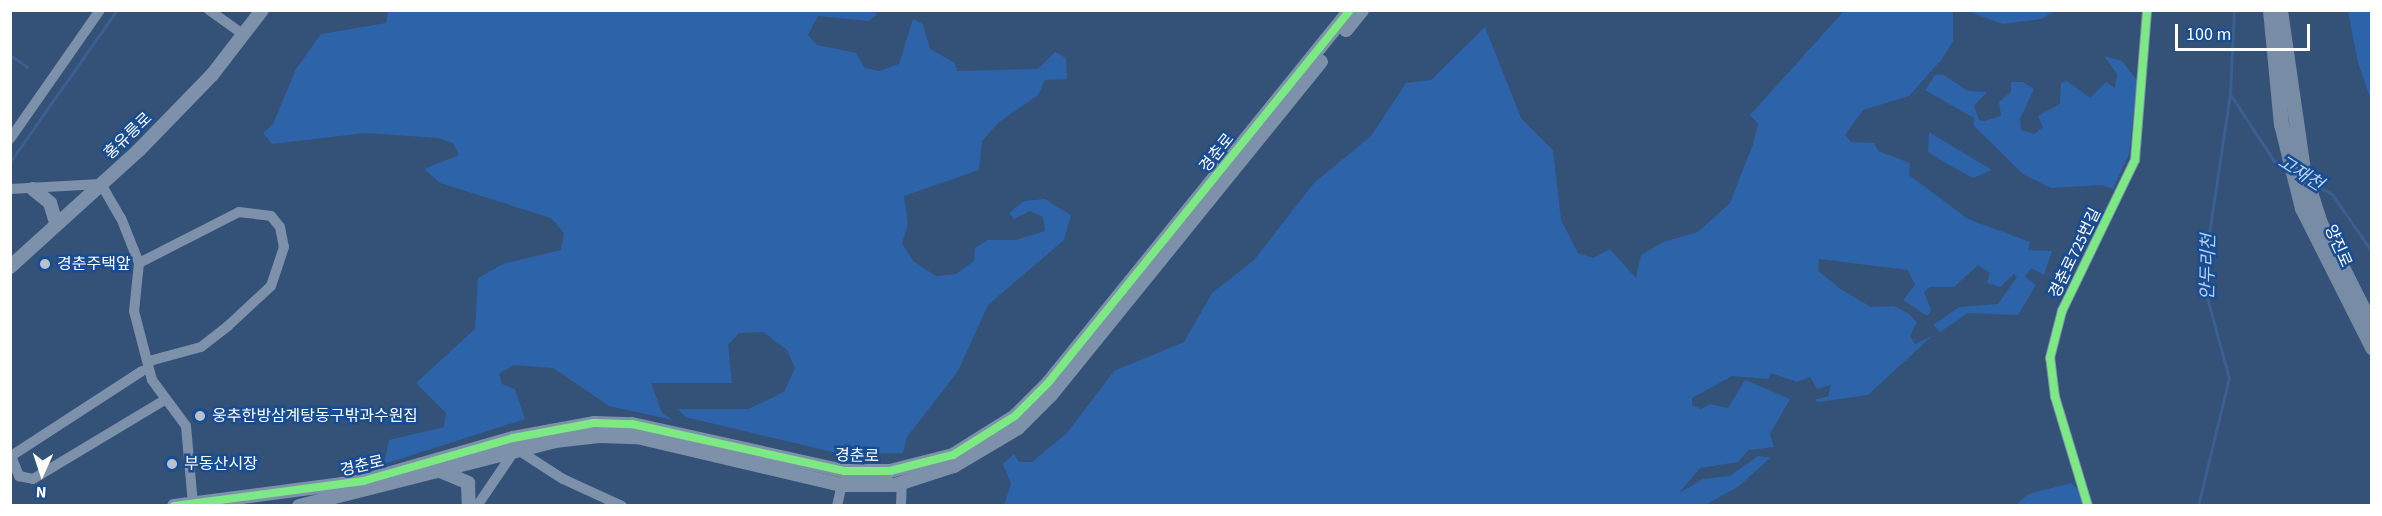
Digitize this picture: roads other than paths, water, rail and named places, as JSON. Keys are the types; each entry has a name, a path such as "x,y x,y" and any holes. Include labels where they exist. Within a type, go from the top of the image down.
{"main road":[{"name":"양진로","path":"2270,10 2289,157 2302,208 2372,347"},
{"name":"양진로","path":"2280,10 2303,170 2320,224 2372,327"}],"street":[{"path":"10,139 100,10"},
{"path":"209,10 244,35"},
{"name":"경춘로","path":"174,506 363,481 594,423 632,424 790,463 868,472 953,455 1016,416 1048,383 1350,10"},
{"name":"경춘로","path":"299,506 438,470 514,444 599,436 637,437 842,486 902,483 985,451 1030,417 1362,10"},
{"name":"경춘로725번길","path":"2088,506 2055,397 2050,358 2062,311 2135,160 2147,10"},
{"name":"홍유릉로","path":"10,267 101,184 212,75 244,35 258,12"},
{"path":"11,189 101,184 139,263 134,311 149,361 152,380 186,426 193,504"},
{"path":"33,189 50,203 56,223"},
{"path":"139,263 239,212 271,216 280,227 284,247 271,286 228,326 201,346 149,361"},
{"path":"142,371 11,456 20,476 33,479 166,399"},
{"path":"477,506 514,444 622,506"},
{"path":"438,470 468,483 469,506"},
{"path":"901,506 902,483"},
{"path":"837,506 842,486"}],"waterway":[{"path":"10,162 117,10"},
{"name":"안두리천","path":"2198,506 2229,378 2206,294 2209,234 2230,94 2234,10"},
{"path":"10,55 27,67"},
{"name":"고재천","path":"2230,94 2274,161 2287,168"},
{"name":"고재천","path":"2313,184 2332,194 2372,252"}],"place":[{"name":"경춘주택앞","path":"45,264"},
{"name":"웅추한방삼계탕동구밖과수원집","path":"200,416"},
{"name":"부동산시장","path":"172,464"}]}
